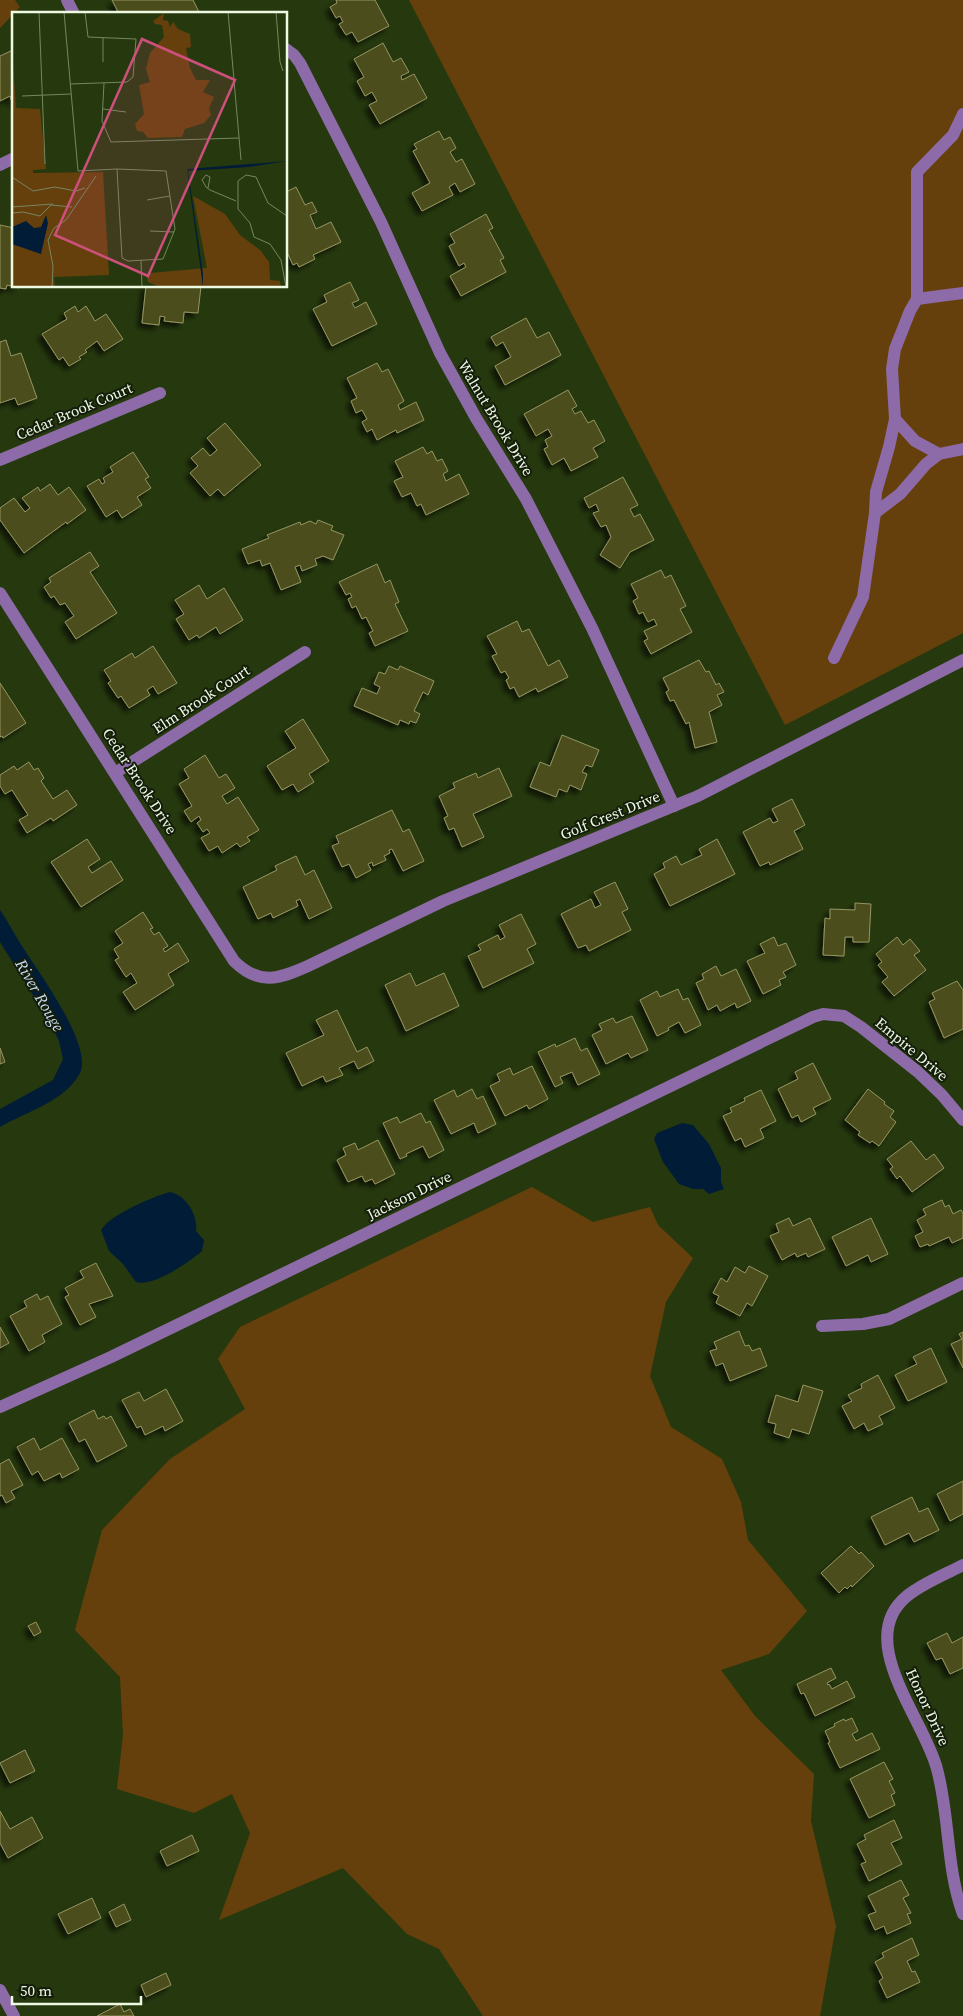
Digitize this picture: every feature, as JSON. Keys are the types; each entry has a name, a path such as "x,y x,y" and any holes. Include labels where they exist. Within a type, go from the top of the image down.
{"street":[{"path":"67,0 73,12"},
{"name":"Walnut Brook Drive","path":"288,50 294,54 300,63 362,184 440,353 476,418 526,500 592,628 674,806"},
{"path":"834,658 863,597 875,513 876,492 895,419 892,369 895,349 910,311 917,299 917,172 953,135 963,114"},
{"path":"0,165 12,159"},
{"path":"917,299 963,293"},
{"name":"Cedar Brook Court","path":"0,460 160,393"},
{"path":"895,419 916,441 939,454"},
{"path":"875,513 900,494 926,464 939,454 963,449"},
{"name":"Cedar Brook Drive","path":"0,593 234,961 242,970 261,977"},
{"name":"Elm Brook Court","path":"116,773 305,652"},
{"name":"Golf Crest Drive","path":"261,977 274,978 285,976 470,889 674,806 731,780 963,660"},
{"name":"Empire Drive","path":"832,1014 844,1016 904,1060 942,1095 963,1120"},
{"name":"Jackson Drive","path":"0,1407 120,1353 813,1017 832,1014"},
{"path":"822,1326 863,1324 889,1319 963,1284"},
{"name":"Honor Drive","path":"963,1565 921,1586 905,1598 895,1610 886,1642 890,1663 929,1745 937,1767 943,1793 954,1882 963,1914"},
{"path":"0,1990 14,2016"}],"shaded area":[{"path":"0,0 15,0 20,7 15,12 12,12 12,15 0,28"},
{"path":"409,0 963,0 963,633 785,725"},
{"path":"532,1187 593,1222 650,1207 658,1225 693,1258 666,1302 650,1376 671,1427 722,1459 741,1502 748,1540 807,1611 769,1654 721,1670 755,1716 814,1774 811,1821 836,1926 820,2016 483,2016 439,1949 407,1934 343,1868 219,1920 250,1833 232,1794 194,1813 117,1789 123,1735 120,1677 75,1630 102,1530 170,1459 245,1409 218,1359 240,1327"}],"water":[{"name":"River Rouge","path":"0,910 62,1009 72,1028 79,1047 82,1063 79,1075 64,1092 43,1106 0,1127 0,1109 53,1080 63,1059 59,1041 49,1021 0,942"},
{"path":"682,1123 693,1125 709,1144 721,1168 721,1182 724,1189 709,1194 703,1189 693,1189 679,1184 663,1162 654,1139 657,1133"},
{"path":"170,1192 186,1201 193,1212 196,1231 204,1240 202,1251 180,1267 161,1277 143,1283 136,1282 123,1264 109,1251 101,1230 113,1218 122,1213 143,1202"}],"building":[{"path":"112,0 193,0 199,12 118,12"},
{"path":"336,0 375,0 389,26 358,42 352,32 346,35 339,24 343,22 340,16 336,18 330,7 337,3"},
{"path":"383,43 393,62 401,58 409,72 401,76 402,80 414,74 427,98 380,124 369,105 377,101 372,92 365,96 357,81 364,77 354,59"},
{"path":"12,50 12,102 10,96 0,101 0,56"},
{"path":"439,131 444,140 450,137 456,148 450,152 456,162 462,159 475,184 460,192 455,183 449,187 453,195 422,211 412,193 430,183 413,151 417,149 414,144"},
{"path":"296,187 305,205 312,202 317,212 310,215 316,229 331,222 341,242 313,255 315,259 299,267 297,263 293,265 288,254 288,191"},
{"path":"486,214 493,228 489,230 504,258 500,260 506,272 461,296 450,276 466,267 464,263 459,266 449,246 455,243 450,234"},
{"path":"0,225 12,228 12,286 7,285 6,289 0,288"},
{"path":"350,282 359,300 352,303 355,308 366,302 377,324 332,346 313,309 327,302 324,295"},
{"path":"146,288 201,288 198,313 184,312 183,323 164,321 165,317 160,316 159,325 142,323"},
{"path":"75,306 78,312 86,306 95,321 106,314 123,339 104,351 97,341 85,350 87,352 79,357 81,359 69,366 63,357 59,360 42,334 67,319 64,313"},
{"path":"526,318 537,338 549,332 561,355 505,385 495,366 511,357 503,342 496,346 491,337"},
{"path":"6,340 11,356 21,353 37,398 18,405 15,398 0,403 0,342"},
{"path":"377,363 382,372 388,369 404,401 398,405 400,410 416,402 424,420 397,433 396,430 377,440 372,429 367,432 362,422 367,419 362,410 356,413 351,401 357,398 347,378"},
{"path":"568,390 577,406 572,409 575,414 581,411 588,423 594,420 605,441 593,448 598,457 571,471 564,458 552,465 544,449 548,447 545,440 552,436 548,429 536,436 524,414"},
{"path":"225,423 261,465 224,496 218,489 210,496 190,473 198,466 191,458 203,448 210,456 217,450 207,438"},
{"path":"423,447 427,454 432,451 437,461 442,459 448,471 443,474 446,481 459,474 469,494 426,515 421,504 417,506 411,493 402,497 394,481 403,477 395,461"},
{"path":"133,452 149,477 145,479 151,488 137,497 142,505 122,518 117,510 106,517 87,486 99,479 102,484 105,482 103,478 113,472 110,467"},
{"path":"623,477 638,505 630,509 634,517 640,514 654,540 630,552 620,568 600,555 611,537 606,525 601,527 593,513 599,511 596,504 589,508 584,498"},
{"path":"50,484 58,495 69,487 86,510 67,524 66,522 24,553 0,520 0,508 14,498 25,512 30,508 22,498 38,487 40,491"},
{"path":"318,520 333,526 331,530 344,535 333,560 323,556 315,559 317,565 302,571 300,565 295,567 301,582 281,590 270,563 262,566 260,560 248,564 242,549 269,538 267,535 300,522 301,525 310,521 316,524"},
{"path":"90,552 99,566 90,572 117,613 76,639 65,622 74,616 65,603 60,605 54,596 51,598 44,587 51,582 49,578"},
{"path":"377,564 385,583 390,580 399,602 395,604 408,631 375,646 369,633 373,631 366,617 362,619 356,606 352,608 348,599 352,597 350,593 346,595 339,582"},
{"path":"661,570 665,578 671,575 686,606 680,609 692,632 651,654 644,641 648,639 644,631 657,625 654,619 648,622 643,612 639,614 633,601 638,598 631,584"},
{"path":"199,585 207,599 224,588 243,620 220,634 216,627 199,638 197,635 189,640 176,619 184,614 175,600"},
{"path":"517,621 522,632 529,629 548,666 559,660 568,677 538,692 536,688 519,697 514,687 510,689 506,680 509,678 505,671 501,673 492,656 497,654 487,636"},
{"path":"153,646 177,683 158,694 153,686 147,690 150,695 129,708 121,696 118,698 108,683 111,681 104,670 132,653 135,658"},
{"path":"699,660 706,672 709,671 716,685 719,683 724,692 717,695 722,705 709,712 717,742 695,748 689,722 686,724 674,700 670,701 666,692 669,690 663,678"},
{"path":"389,666 398,670 400,666 434,681 428,695 423,692 414,711 420,714 416,723 410,721 409,724 400,720 398,725 354,706 362,688 377,694 380,687 374,684 379,672 385,674"},
{"path":"0,683 26,723 3,738 2,736 0,737"},
{"path":"303,719 329,761 309,774 314,782 298,792 293,784 282,790 267,766 296,748 285,731"},
{"path":"562,735 599,750 592,767 586,765 582,772 587,774 581,790 570,785 567,792 559,789 556,797 530,787 540,762 550,766"},
{"path":"205,755 219,778 226,774 235,788 222,796 227,804 238,797 259,830 247,837 250,841 240,847 237,843 222,853 218,846 209,851 201,838 210,833 207,829 203,832 197,823 201,820 199,816 191,822 184,811 192,806 179,784 189,778 184,769"},
{"path":"29,762 34,770 38,768 44,778 41,781 53,799 67,790 77,805 53,821 51,818 27,833 19,820 28,815 12,790 5,794 0,786 0,775 14,766 17,770"},
{"path":"499,768 512,796 473,814 484,837 462,847 454,828 449,830 444,818 448,816 439,796 455,788 453,783 476,773 478,778"},
{"path":"792,799 805,825 794,831 803,849 770,865 769,862 760,866 743,832 770,818 773,823 778,821 772,809"},
{"path":"392,810 403,832 409,829 424,861 403,871 392,849 389,850 390,853 384,856 386,860 373,866 372,862 368,864 371,870 356,878 349,864 342,867 332,846 339,843 336,836"},
{"path":"87,839 100,859 88,867 92,873 111,861 123,880 81,907 51,862"},
{"path":"717,839 735,874 670,906 654,874 665,868 663,863 676,856 681,865 702,855 699,849"},
{"path":"296,856 305,875 314,870 332,908 309,919 300,899 296,901 298,906 273,918 271,913 258,919 243,887 277,870 275,866"},
{"path":"615,882 628,909 622,912 631,930 589,951 586,945 578,948 561,914 591,899 595,908 601,905 594,892"},
{"path":"855,903 871,904 869,942 853,942 853,937 845,937 844,956 823,955 825,918 830,919 830,909 855,910"},
{"path":"143,912 153,928 150,929 154,935 159,932 168,946 163,949 165,952 178,943 189,961 168,974 174,985 135,1010 123,992 137,983 131,973 126,977 115,960 119,958 114,949 123,943 115,931"},
{"path":"521,914 536,944 527,949 534,963 483,988 468,956 481,950 478,945 498,935 500,940 505,937 499,925"},
{"path":"774,937 778,946 786,943 796,965 783,972 786,977 779,980 781,985 763,994 747,961 765,953 760,944"},
{"path":"897,937 903,945 910,939 920,951 914,955 926,970 894,996 882,982 888,977 878,965 882,962 876,954"},
{"path":"716,966 721,976 736,969 751,1001 737,1008 735,1003 720,1011 717,1005 708,1010 696,983 704,979 702,974"},
{"path":"410,973 416,986 444,973 459,1006 406,1031 385,985"},
{"path":"957,981 963,990 963,1029 944,1038 929,1002 935,999 932,993"},
{"path":"678,989 683,1000 688,998 701,1025 685,1033 679,1022 657,1036 640,1000 657,991 660,997"},
{"path":"337,1010 357,1052 367,1047 374,1061 358,1069 354,1061 339,1068 343,1075 326,1082 323,1076 302,1086 286,1053 324,1035 316,1020"},
{"path":"632,1016 648,1050 631,1058 628,1053 606,1064 592,1035 602,1030 599,1024 613,1018 616,1023"},
{"path":"575,1038 581,1051 587,1048 600,1074 578,1085 572,1072 560,1077 563,1083 555,1087 538,1052 555,1044 556,1047"},
{"path":"0,1048 5,1062 0,1064"},
{"path":"813,1063 831,1099 813,1108 816,1114 801,1122 798,1115 792,1118 778,1089 798,1079 795,1072"},
{"path":"532,1066 548,1099 529,1109 527,1105 505,1116 490,1086 500,1081 497,1074 510,1068 513,1075"},
{"path":"472,1089 477,1099 483,1096 496,1124 478,1133 474,1123 451,1134 434,1100 454,1090 457,1097"},
{"path":"868,1089 894,1111 890,1117 896,1122 879,1146 872,1141 870,1143 858,1135 860,1132 845,1120"},
{"path":"761,1090 776,1121 760,1129 764,1138 745,1147 741,1138 735,1141 723,1116 732,1112 730,1108 745,1101 744,1098"},
{"path":"421,1113 426,1123 430,1121 444,1150 429,1158 423,1146 400,1159 383,1123 397,1117 400,1123"},
{"path":"378,1140 395,1174 375,1184 372,1179 365,1182 362,1176 348,1182 337,1160 346,1155 343,1148 355,1143 358,1150"},
{"path":"911,1141 926,1160 934,1154 944,1168 912,1192 900,1176 897,1179 890,1169 893,1167 887,1159"},
{"path":"942,1200 945,1207 949,1205 953,1214 961,1210 963,1213 963,1238 952,1243 949,1237 929,1246 928,1244 920,1247 915,1236 923,1232 917,1220 926,1215 923,1209"},
{"path":"789,1218 793,1226 810,1218 825,1249 808,1257 806,1253 797,1257 795,1253 782,1260 770,1236 779,1232 776,1224"},
{"path":"871,1218 888,1254 871,1262 868,1255 846,1266 832,1237"},
{"path":"96,1263 113,1296 89,1304 96,1317 80,1325 65,1297 69,1295 65,1288 84,1278 80,1271"},
{"path":"749,1266 768,1276 752,1306 747,1303 740,1316 716,1303 719,1296 713,1293 721,1278 727,1282 735,1267 745,1273"},
{"path":"37,1294 40,1300 48,1296 62,1324 42,1335 45,1342 29,1351 10,1316 27,1307 24,1301"},
{"path":"0,1327 9,1343 0,1348"},
{"path":"739,1331 745,1346 749,1345 752,1351 760,1348 767,1366 730,1381 723,1363 716,1366 710,1351 717,1349 714,1342"},
{"path":"963,1332 963,1368 951,1344 962,1339 959,1334"},
{"path":"931,1348 947,1382 908,1401 895,1375 917,1364 913,1357"},
{"path":"878,1375 895,1408 879,1416 883,1424 868,1431 864,1423 854,1429 842,1406 852,1401 848,1395 862,1388 861,1384"},
{"path":"803,1385 823,1391 809,1434 792,1429 789,1438 774,1433 776,1424 768,1422 776,1395 798,1402"},
{"path":"166,1389 183,1421 165,1431 163,1426 145,1435 141,1426 137,1428 122,1400 139,1392 144,1401"},
{"path":"94,1410 98,1419 104,1416 106,1419 111,1416 127,1446 97,1462 85,1439 79,1442 69,1423"},
{"path":"34,1438 40,1450 62,1438 79,1469 62,1478 60,1473 44,1481 38,1471 32,1475 17,1447"},
{"path":"9,1459 23,1485 11,1491 15,1498 6,1503 2,1495 0,1496 0,1464"},
{"path":"963,1481 963,1514 950,1521 937,1494"},
{"path":"912,1497 919,1512 928,1508 939,1530 914,1542 909,1533 885,1545 871,1517"},
{"path":"851,1546 859,1554 861,1552 874,1566 852,1587 851,1585 847,1589 845,1587 839,1593 821,1573"},
{"path":"36,1622 41,1632 34,1636 28,1626"},
{"path":"947,1633 952,1643 963,1637 963,1668 950,1674 942,1658 936,1660 927,1643"},
{"path":"831,1668 836,1678 827,1683 828,1685 832,1689 847,1681 855,1697 815,1716 804,1693 801,1694 797,1684"},
{"path":"852,1718 858,1731 852,1734 856,1741 872,1733 880,1749 840,1768 828,1743 830,1742 825,1731 844,1719 845,1721"},
{"path":"25,1750 35,1771 10,1783 0,1763"},
{"path":"884,1762 893,1779 889,1781 895,1793 891,1795 895,1805 869,1818 850,1779"},
{"path":"0,1811 10,1829 32,1817 43,1838 8,1858 0,1843"},
{"path":"894,1820 902,1838 891,1843 902,1864 869,1881 861,1864 866,1862 857,1844 866,1839 864,1835"},
{"path":"192,1835 199,1851 167,1866 160,1851"},
{"path":"901,1880 909,1895 903,1898 911,1913 907,1914 911,1923 887,1934 884,1926 875,1930 868,1915 876,1912 868,1896"},
{"path":"92,1898 101,1918 68,1934 58,1914"},
{"path":"124,1904 131,1920 116,1927 109,1912"},
{"path":"912,1938 919,1955 907,1961 912,1972 915,1971 920,1982 887,1998 879,1981 883,1978 875,1962 884,1957 882,1953"},
{"path":"166,1973 171,1985 146,1997 141,1985"},
{"path":"120,2004 124,2012 130,2009 134,2016 97,2016"}]}
